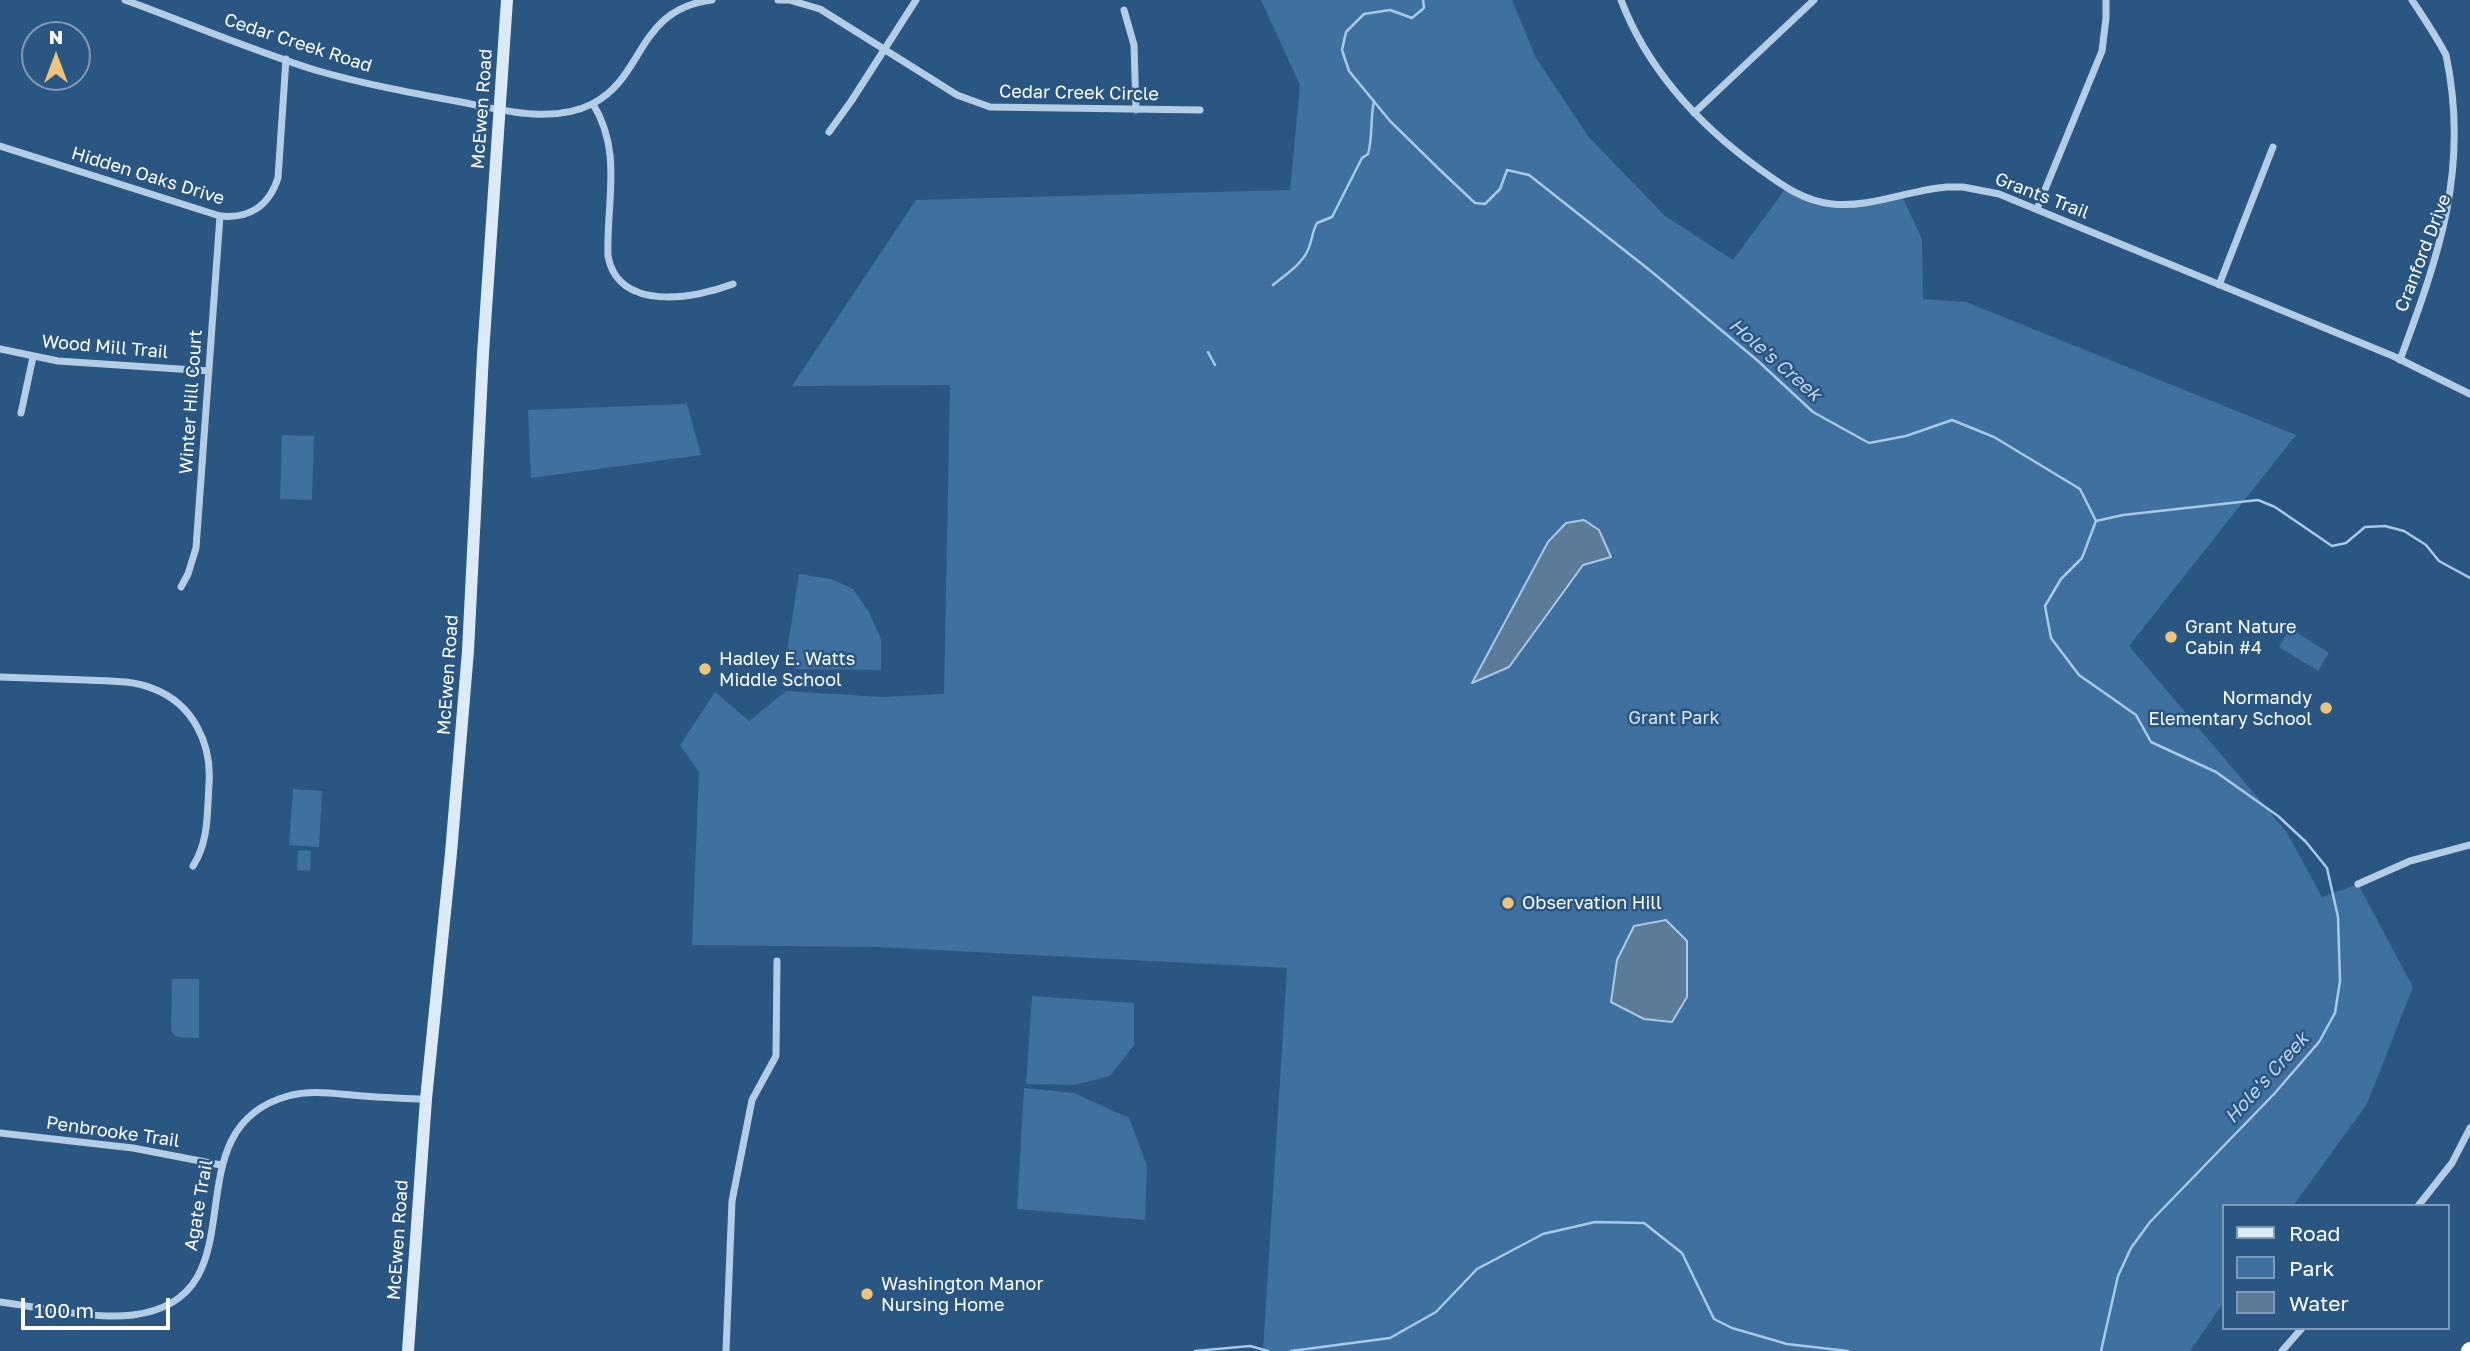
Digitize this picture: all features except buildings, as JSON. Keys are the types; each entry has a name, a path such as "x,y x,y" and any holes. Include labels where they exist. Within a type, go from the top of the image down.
{"street":[{"name":"Cedar Creek Road","path":"125,0 286,59 361,82 499,110 550,114 593,104 616,84 644,42 664,19 691,4 712,0"},
{"name":"McEwen Road","path":"408,1351 426,1099 468,650 507,0"},
{"path":"778,0 789,0 820,9 885,49"},
{"path":"829,132 916,0"},
{"name":"Grants Trail","path":"1621,0 1655,65 1694,113 1737,152 1786,188 1815,201 1837,205 1862,204 1930,188 1963,187 1999,194 2400,360 2470,394"},
{"path":"1694,113 1814,0"},
{"path":"2038,209 2102,51 2106,0"},
{"path":"2413,0 2446,56 2462,103"},
{"path":"1124,10 1134,45 1136,110"},
{"name":"Cedar Creek Circle","path":"885,49 957,95 990,107 1200,110"},
{"name":"Hidden Oaks Drive","path":"0,146 220,216 245,215 264,204 278,178 286,59"},
{"path":"593,104 604,124 611,152 608,256 618,280 643,295 689,296 710,293 733,284"},
{"path":"2219,285 2273,147"},
{"name":"Winter Hill Court","path":"181,587 196,548 220,216"},
{"name":"Cranford Drive","path":"2400,360 2449,240"},
{"name":"Wood Mill Trail","path":"0,349 33,357 209,371"},
{"path":"21,413 33,357"},
{"path":"0,677 128,682 167,695 182,707 202,736 210,772 206,835 199,857 192,866"},
{"path":"2358,884 2410,860 2469,845 2470,855"},
{"path":"726,1351 732,1201 752,1100 776,1056 777,961"},
{"name":"Agate Trail","path":"0,1302 119,1316 148,1312 171,1302 191,1286 205,1264 214,1224 221,1165 230,1140 247,1118 271,1101 289,1095 317,1092 426,1099"},
{"path":"2420,1204 2445,1172 2470,1128"},
{"name":"Penbrooke Trail","path":"0,1133 133,1148 221,1165"},
{"path":"2282,1351 2300,1330"}],"green space":[{"name":"Grant Park","path":"1261,0 1512,0 1536,58 1588,136 1665,216 1733,260 1786,188 1798,194 1845,205 1901,194 1922,239 1923,299 1966,302 2296,435 2129,646 2286,831 2322,897 2358,884 2413,987 2367,1104 2294,1204 2222,1204 2222,1304 2190,1351 1263,1351 1287,968 877,947 692,945 699,772 680,745 715,692 749,721 786,691 882,697 944,694 950,385 792,386 916,200 1290,190 1300,85"},
{"path":"687,404 701,455 531,478 528,410"},
{"path":"282,435 314,436 312,500 280,499"},
{"path":"799,574 831,579 853,589 869,612 881,639 881,670 795,669 786,658"},
{"path":"2290,628 2329,653 2318,671 2279,647"},
{"path":"293,789 322,791 319,847 289,845"},
{"path":"298,850 311,851 310,871 297,870"},
{"path":"172,979 199,979 199,1038 177,1037 171,1031"},
{"path":"1032,996 1134,1003 1134,1045 1110,1076 1074,1085 1026,1084"},
{"path":"1024,1088 1074,1093 1129,1118 1147,1166 1145,1220 1017,1209"}],"water":[{"path":"1584,520 1599,530 1611,557 1583,565 1509,667 1472,683 1548,542 1566,523"},
{"path":"1666,920 1687,941 1687,997 1672,1022 1644,1019 1611,1002 1617,960 1634,926"}],"waterway":[{"name":"Hole's Creek","path":"1423,0 1424,8 1412,18 1390,10 1364,14 1346,32 1342,50 1349,71 1390,121 1441,171 1475,203 1485,204 1500,189 1507,170 1529,175 1652,272 1758,361 1813,412 1869,443 1906,436 1952,420 1994,437 2080,489 2096,521 2082,558 2061,579 2045,606 2051,638 2079,675 2136,715 2151,742 2216,772 2278,816 2306,842 2327,868 2338,917 2340,981 2335,1013 2319,1042 2274,1094 2150,1222 2131,1248 2118,1276 2101,1351"},
{"path":"1273,285 1305,255 1317,223 1332,217 1362,158 1368,154 1374,101"},
{"path":"1208,352 1215,365"},
{"path":"2096,521 2123,515 2258,500 2275,507 2332,546 2346,543 2365,527 2385,526 2404,531 2426,545 2439,561 2470,578"},
{"name":"Hole's Creek","path":"1291,1351 1390,1338 1436,1312 1477,1269 1543,1234 1595,1222 1644,1223 1682,1253 1714,1319 1732,1328 1787,1344 1848,1351"},
{"name":"Hole's Creek","path":"1195,1351 1250,1346 1268,1351"}],"place":[{"name":"Grant Nature Cabin #4","path":"2171,637"},
{"name":"Hadley E. Watts Middle School","path":"705,669"},
{"name":"Normandy Elementary School","path":"2326,708"},
{"name":"Observation Hill","path":"1508,903"},
{"name":"Washington Manor Nursing Home","path":"867,1294"}]}
